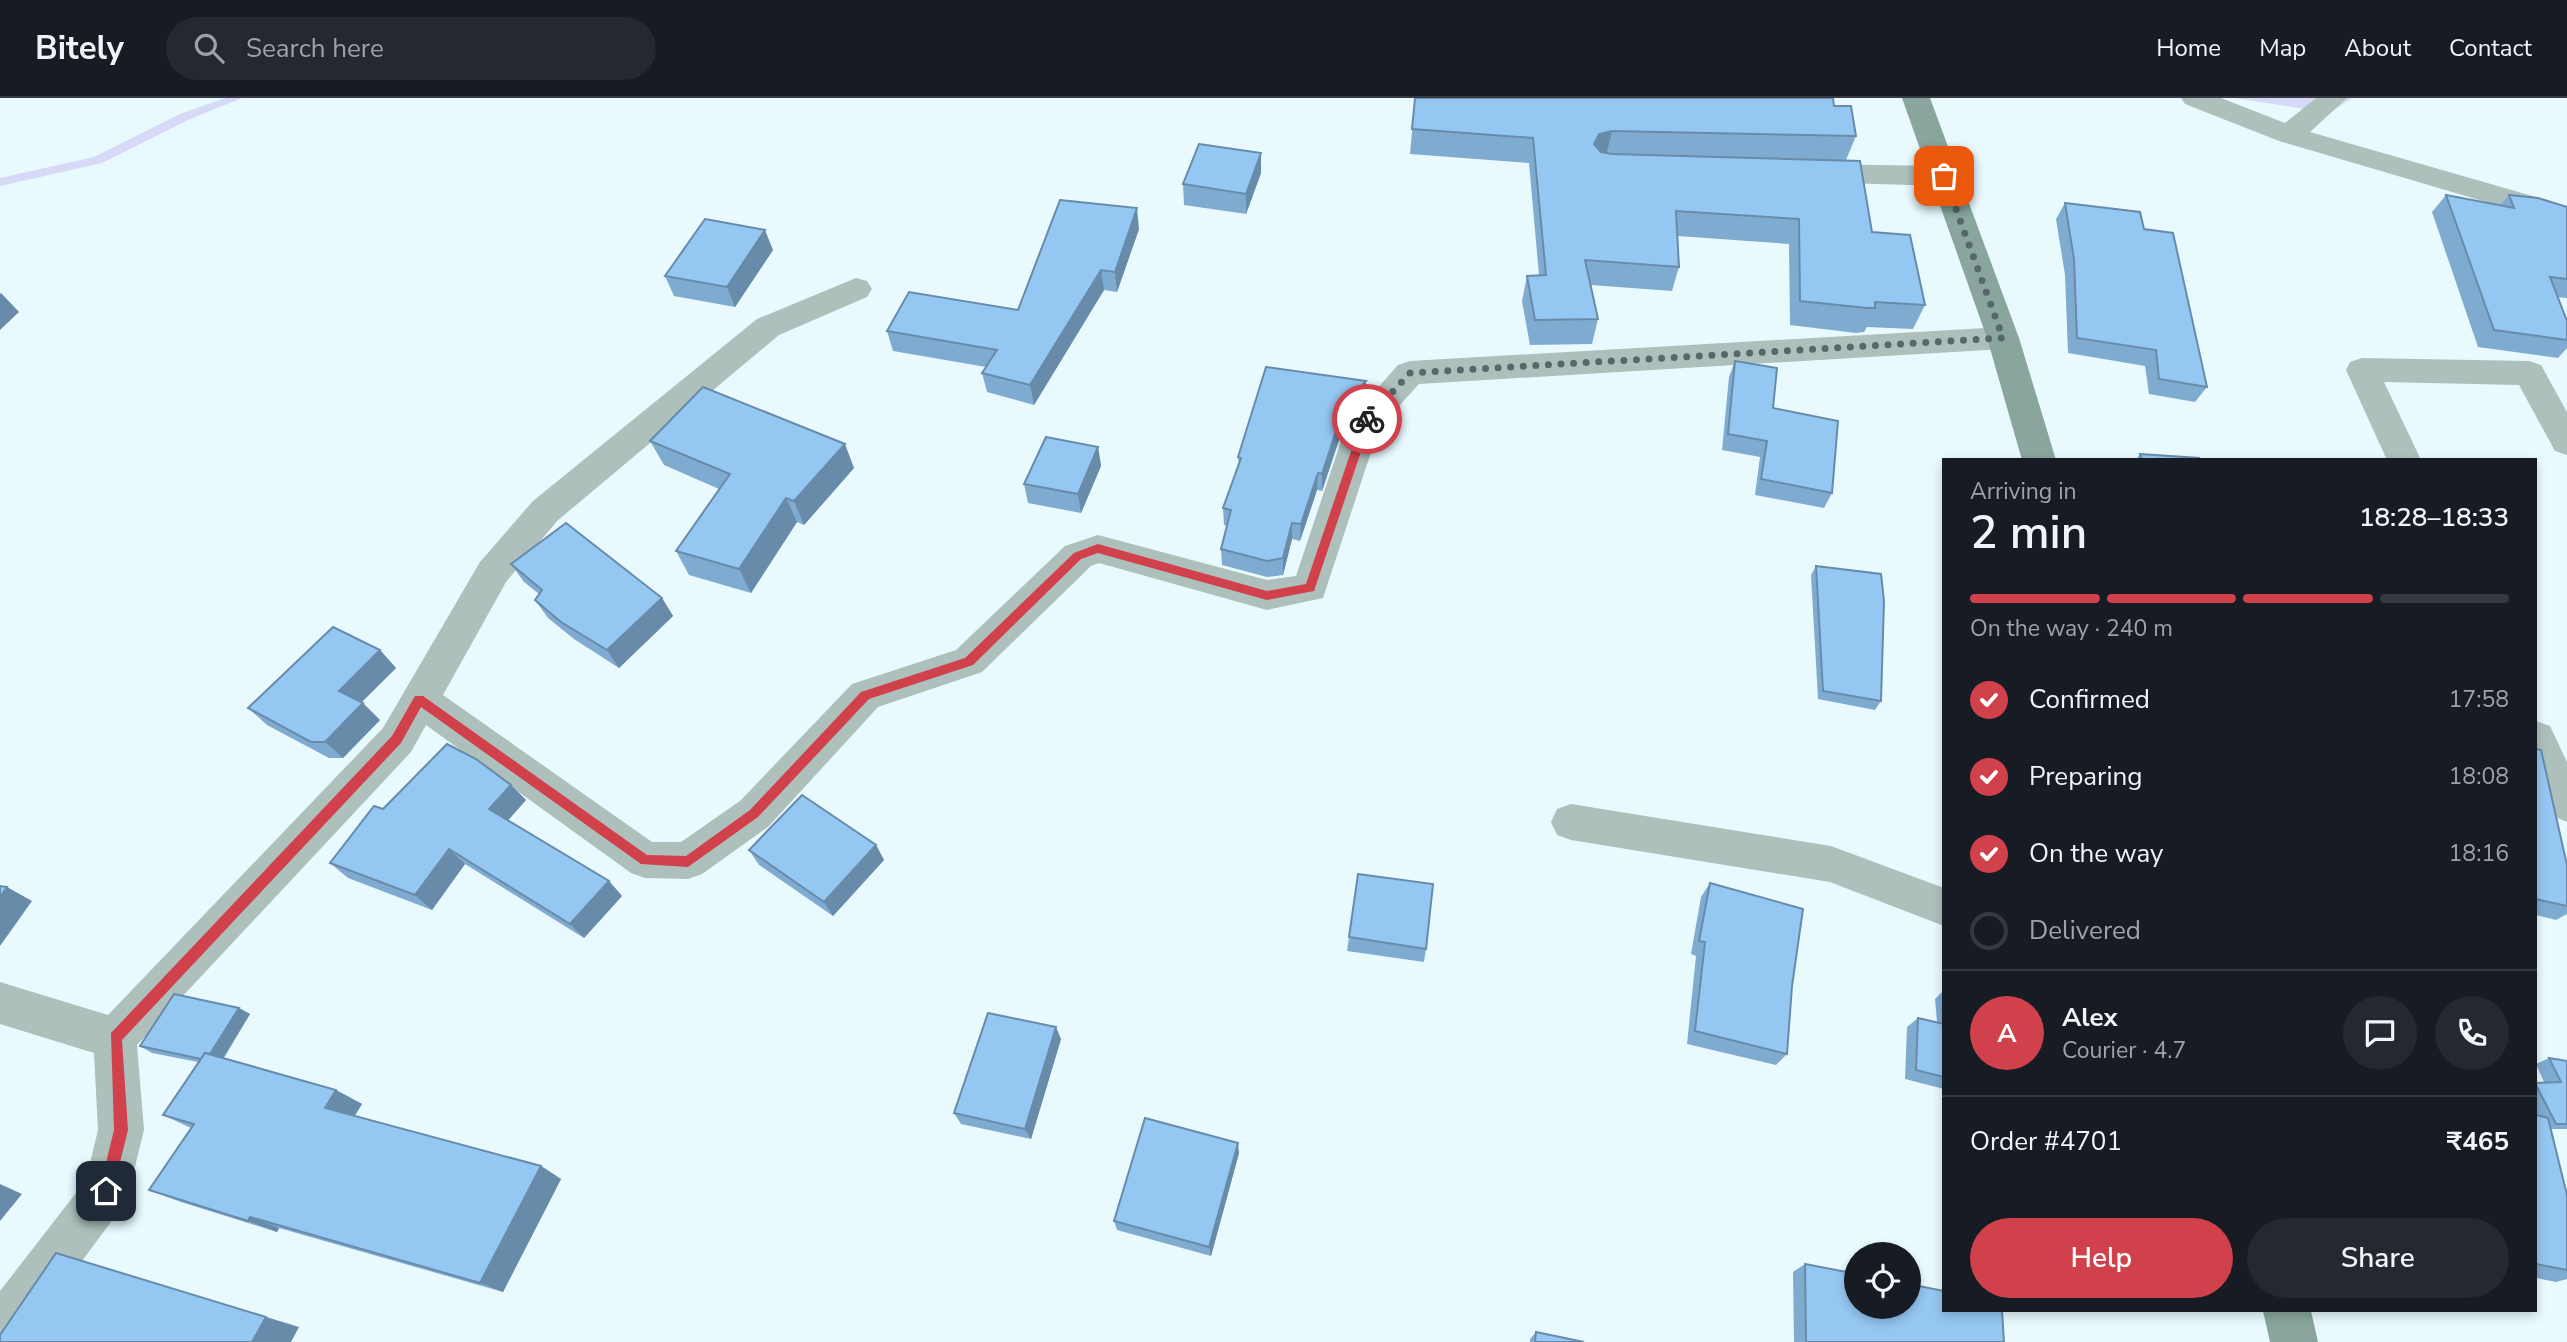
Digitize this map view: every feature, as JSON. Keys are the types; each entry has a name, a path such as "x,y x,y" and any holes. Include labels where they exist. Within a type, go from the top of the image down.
{"main road":[{"path":"1916,98 2003,338 2038,458"},
{"path":"2287,1312 2294,1342"}],"street":[{"path":"2195,98 2289,135 2567,216"},
{"path":"2289,135 2333,98"},
{"path":"1782,172 1944,176"},
{"path":"0,1331 106,1191 121,1130 115,1038 397,740 493,572 545,511 768,327 856,289"},
{"path":"419,699 645,860 688,862 754,814 865,695 969,661 1078,556 1098,548 1267,595 1310,588 1364,423 1410,373 2003,338"},
{"path":"2403,458 2362,370 2529,373 2567,442"},
{"path":"2537,740 2567,804"},
{"path":"1571,821 1831,864 1942,905"},
{"path":"0,1003 115,1038"}],"water":[{"path":"2235,98 2352,98 2330,113"}],"building":[{"path":"1415,98 1833,98 1834,106 1851,106 1856,136 1612,131 1599,134 1594,144 1601,152 1612,154 1860,161 1872,232 1910,235 1925,305 1875,302 1875,308 1867,308 1800,301 1799,219 1676,211 1679,267 1585,260 1598,319 1535,320 1527,276 1546,275 1533,138 1412,129"},
{"path":"1199,144 1261,153 1246,194 1183,184"},
{"path":"2446,195 2514,208 2509,195 2538,198 2567,207 2567,279 2550,277 2567,321 2567,340 2494,330"},
{"path":"1060,200 1137,208 1115,272 1101,270 1030,385 982,373 997,350 887,331 909,292 1018,310"},
{"path":"2065,203 2140,212 2144,229 2173,233 2207,387 2159,379 2156,350 2077,338 2074,259"},
{"path":"705,219 765,230 727,287 665,276"},
{"path":"1735,361 1777,368 1773,408 1838,421 1832,493 1761,479 1767,441 1728,434"},
{"path":"1266,367 1366,381 1345,404 1322,474 1318,473 1301,524 1292,523 1283,558 1267,561 1221,549 1231,510 1223,508 1241,458 1238,457"},
{"path":"703,387 845,444 794,501 786,498 739,569 676,551 730,474 650,441"},
{"path":"1046,437 1098,447 1078,494 1024,484"},
{"path":"2140,454 2199,458 2141,458"},
{"path":"566,523 662,598 607,650 561,622 535,600 542,590 511,564"},
{"path":"1816,566 1881,574 1884,601 1881,701 1823,691"},
{"path":"333,627 380,650 339,691 363,703 325,742 311,742 248,708"},
{"path":"447,744 476,759 511,785 489,809 609,881 570,924 449,849 415,895 330,863 374,806 383,809"},
{"path":"2537,749 2541,750 2567,865 2567,906 2537,899"},
{"path":"802,795 876,845 824,902 749,850"},
{"path":"1358,874 1433,884 1426,949 1349,937"},
{"path":"1710,883 1803,909 1792,986 1787,1054 1695,1031 1705,942 1699,941"},
{"path":"0,886 7,887 0,897"},
{"path":"174,994 239,1008 210,1054 205,1053 201,1059 140,1046"},
{"path":"988,1013 1056,1027 1025,1129 954,1113"},
{"path":"1918,1018 1942,1024 1942,1076 1916,1070"},
{"path":"205,1053 336,1090 325,1108 541,1166 480,1283 250,1217 248,1221 149,1190 194,1124 163,1115"},
{"path":"2549,1058 2567,1061 2567,1124 2556,1124 2537,1087 2537,1083 2561,1082"},
{"path":"2537,1115 2548,1118 2567,1195 2567,1270 2537,1264"},
{"path":"1145,1118 1238,1143 1209,1247 1114,1221"},
{"path":"56,1253 266,1317 252,1342 0,1342 0,1335"},
{"path":"1805,1264 1844,1272 1844,1319 1921,1319 1921,1286 1942,1291 1942,1312 2002,1312 2004,1342 1806,1342"},
{"path":"1536,1332 1584,1342 1535,1342"}],"waterway":[{"path":"0,182 98,160 184,117 236,98"}],"way so far":[{"path":"1367,419 1410,373 2003,338 1944,176"}],"route":[{"path":"106,1191 121,1130 115,1038 397,740 419,699 645,860 688,862 754,814 865,695 969,661 1078,556 1098,548 1267,595 1310,588 1367,419"}]}
